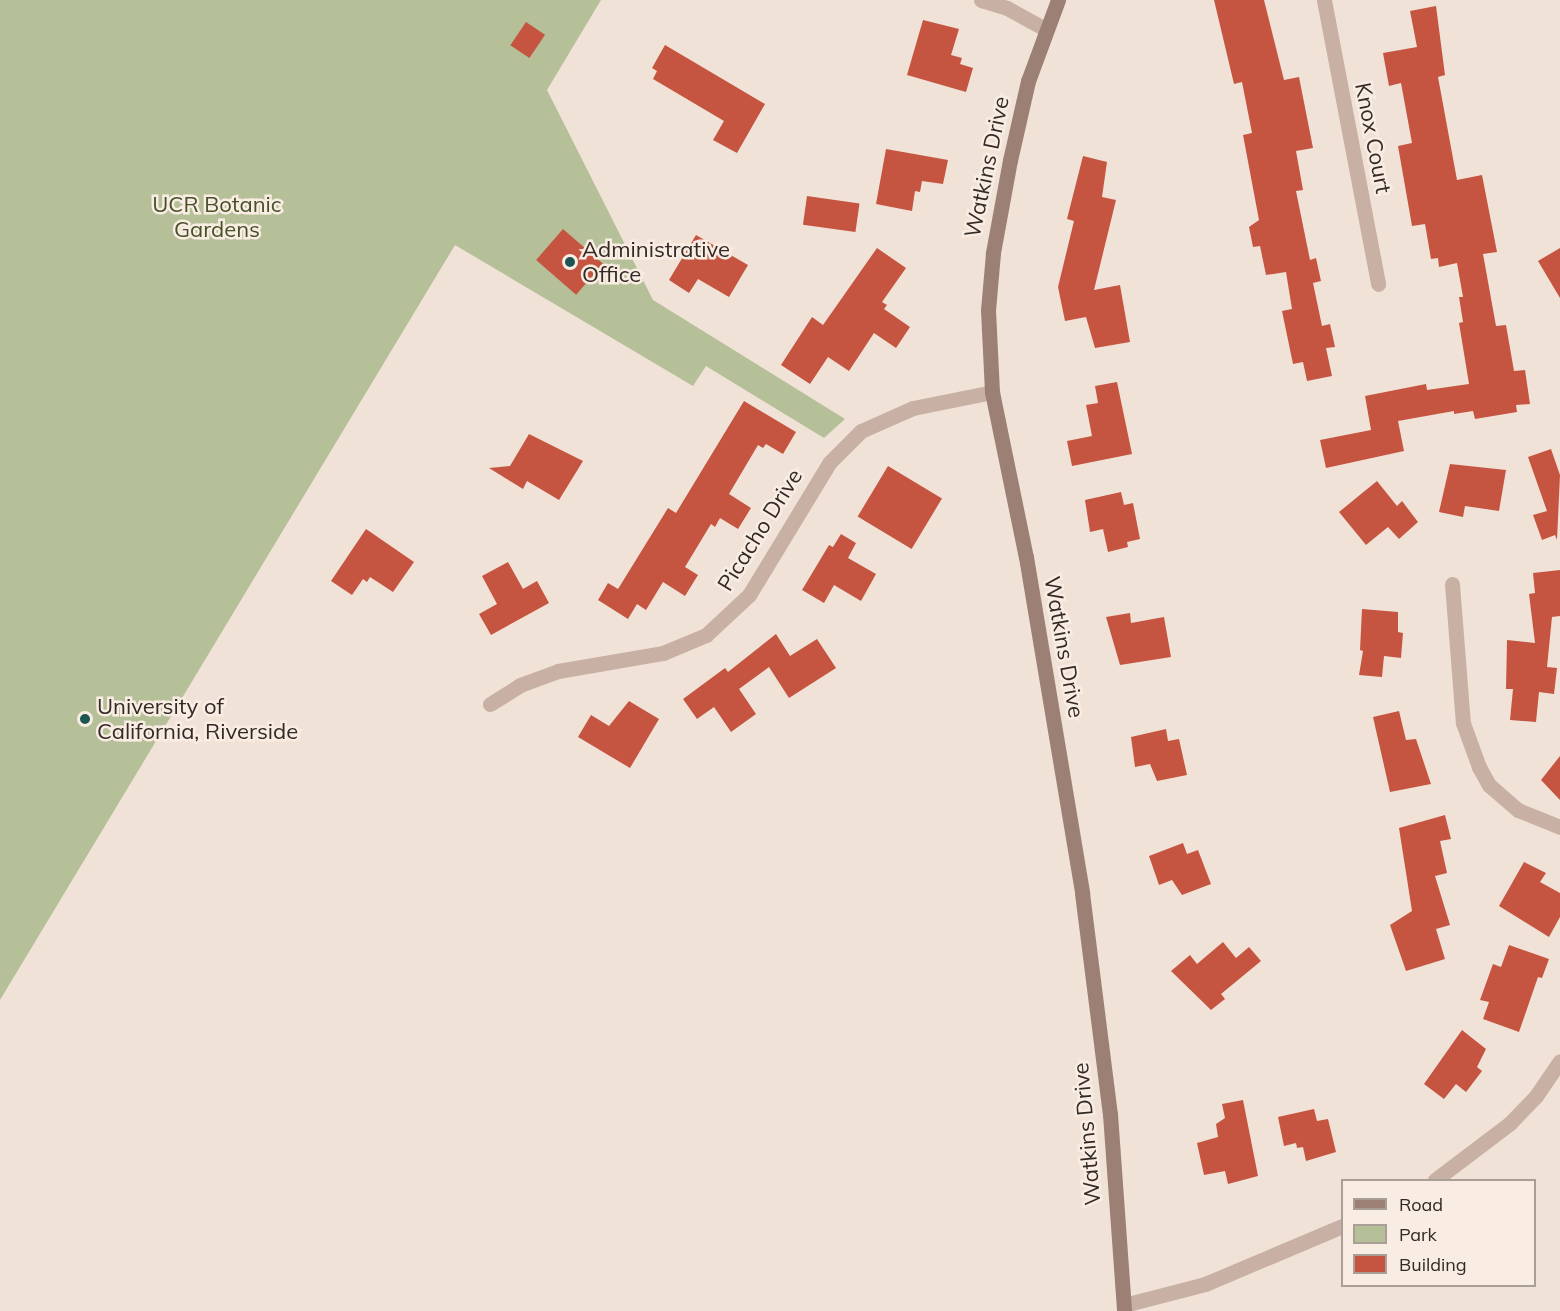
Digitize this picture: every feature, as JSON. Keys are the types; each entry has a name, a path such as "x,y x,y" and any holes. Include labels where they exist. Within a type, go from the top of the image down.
{"main road":[{"name":"Watkins Drive","path":"1058,0 1045,28 1010,160 993,253 988,310 992,392 1026,557 1082,893 1110,1114 1124,1308"}],"street":[{"path":"981,0 1007,8 1045,28"},
{"name":"Knox Court","path":"1324,0 1378,284"},
{"name":"Picacho Drive","path":"490,704 520,685 558,671 663,653 706,635 749,595 830,462 861,431 913,408 992,392"},
{"path":"1452,584 1463,723 1479,767 1489,785 1518,810 1560,827"},
{"path":"1435,1179 1510,1123 1536,1096 1560,1061"},
{"path":"1124,1308 1205,1284 1341,1226"}],"green space":[{"name":"UCR Botanic Gardens","path":"0,0 601,0 547,90 653,300 845,419 824,438 706,366 693,386 455,245 0,1000"}],"building":[{"path":"1214,0 1264,0 1284,80 1299,77 1313,148 1296,151 1303,190 1296,191 1310,260 1316,258 1321,281 1313,283 1322,326 1330,324 1335,347 1326,348 1332,376 1307,381 1303,362 1293,364 1282,311 1292,309 1286,272 1266,275 1260,246 1253,247 1249,227 1259,220 1243,135 1252,133 1242,82 1234,84"},
{"path":"1436,6 1445,75 1438,77 1457,180 1482,175 1497,252 1483,254 1496,326 1506,325 1514,371 1525,370 1530,404 1516,405 1517,412 1475,419 1473,411 1454,414 1454,411 1398,421 1404,451 1326,468 1320,440 1371,430 1365,396 1426,384 1427,390 1469,384 1459,323 1463,322 1459,297 1463,297 1457,263 1439,267 1438,258 1431,259 1425,224 1412,226 1398,146 1412,143 1401,83 1389,86 1383,53 1417,47 1410,11"},
{"path":"923,20 959,29 951,55 962,58 960,64 973,68 966,92 907,75"},
{"path":"526,22 545,35 529,58 510,45"},
{"path":"665,45 765,104 737,153 713,140 724,121 653,79 657,71 652,68"},
{"path":"886,149 948,160 943,184 922,181 920,192 915,191 912,211 876,204"},
{"path":"1083,156 1107,162 1102,197 1116,200 1094,290 1120,285 1130,342 1095,348 1086,317 1065,321 1058,287 1074,221 1067,219"},
{"path":"807,196 859,203 855,232 803,225"},
{"name":"Administrative Office","path":"563,229 603,264 576,295 536,260"},
{"path":"696,235 748,265 729,297 698,279 689,293 669,280"},
{"path":"877,248 906,268 882,302 887,305 884,309 910,327 896,348 874,333 849,371 828,357 810,384 781,365 812,317 823,325"},
{"path":"1560,248 1560,298 1538,261"},
{"path":"1117,382 1132,454 1072,466 1067,441 1092,436 1086,405 1098,403 1095,386"},
{"path":"744,401 796,432 783,454 766,444 763,448 758,445 729,494 751,508 738,529 720,518 715,527 711,524 685,567 698,575 685,596 663,582 646,610 637,604 628,619 598,600 608,583 618,589 668,508 676,513"},
{"path":"529,434 583,461 559,500 527,481 523,489 489,468 510,466"},
{"path":"1551,449 1560,475 1557,540 1555,535 1542,540 1533,515 1547,511 1528,457"},
{"path":"1450,464 1506,470 1499,511 1465,506 1463,517 1439,512"},
{"path":"888,466 942,498 912,549 858,517"},
{"path":"1377,481 1397,506 1402,501 1418,522 1399,539 1388,527 1366,545 1339,512"},
{"path":"1121,492 1124,505 1133,503 1140,539 1127,542 1128,547 1108,552 1103,529 1090,532 1085,500"},
{"path":"366,529 414,562 393,592 370,577 367,582 363,579 352,595 331,581"},
{"path":"841,534 856,543 848,558 876,574 861,601 834,585 824,603 802,590 829,545 833,547"},
{"path":"508,562 523,589 537,581 549,603 491,635 479,614 497,604 482,576"},
{"path":"1560,570 1560,616 1552,617 1547,667 1557,668 1554,694 1539,692 1536,722 1510,720 1513,689 1506,689 1507,640 1535,643 1529,594 1535,593 1533,573"},
{"path":"1362,609 1398,612 1398,632 1403,633 1401,658 1384,656 1382,677 1359,675 1363,651 1360,650"},
{"path":"1130,613 1131,623 1164,617 1171,657 1120,665 1106,617"},
{"path":"776,634 790,656 817,639 836,668 789,698 769,667 739,689 756,714 731,732 714,707 697,719 683,699 725,668 728,672"},
{"path":"629,701 659,719 630,768 578,737 591,715 609,726"},
{"path":"1399,711 1406,740 1416,739 1431,784 1390,792 1373,717"},
{"path":"1166,729 1168,741 1179,739 1187,775 1157,781 1150,764 1135,767 1131,737"},
{"path":"1560,756 1560,800 1541,780"},
{"path":"1445,815 1451,839 1440,841 1447,873 1435,876 1450,925 1436,929 1445,959 1406,971 1390,925 1412,911 1399,828"},
{"path":"1183,843 1187,854 1198,850 1211,884 1182,895 1172,880 1159,885 1149,856"},
{"path":"1524,862 1546,873 1540,882 1560,893 1560,917 1549,937 1499,906"},
{"path":"1223,942 1236,958 1249,947 1261,961 1221,994 1225,999 1211,1010 1171,971 1190,955 1197,964"},
{"path":"1509,945 1549,959 1542,978 1538,977 1519,1032 1483,1019 1489,1002 1480,1000 1493,964 1501,967"},
{"path":"1462,1030 1486,1049 1477,1067 1482,1071 1466,1092 1456,1084 1444,1099 1424,1084"},
{"path":"1243,1100 1258,1176 1228,1184 1225,1171 1204,1175 1197,1143 1218,1137 1216,1124 1225,1118 1222,1104"},
{"path":"1314,1109 1317,1121 1328,1119 1336,1152 1306,1161 1303,1147 1297,1148 1296,1143 1284,1146 1278,1117"}],"place":[{"name":"Administrative Office","path":"570,262"},
{"name":"University of California, Riverside","path":"85,719"}]}
